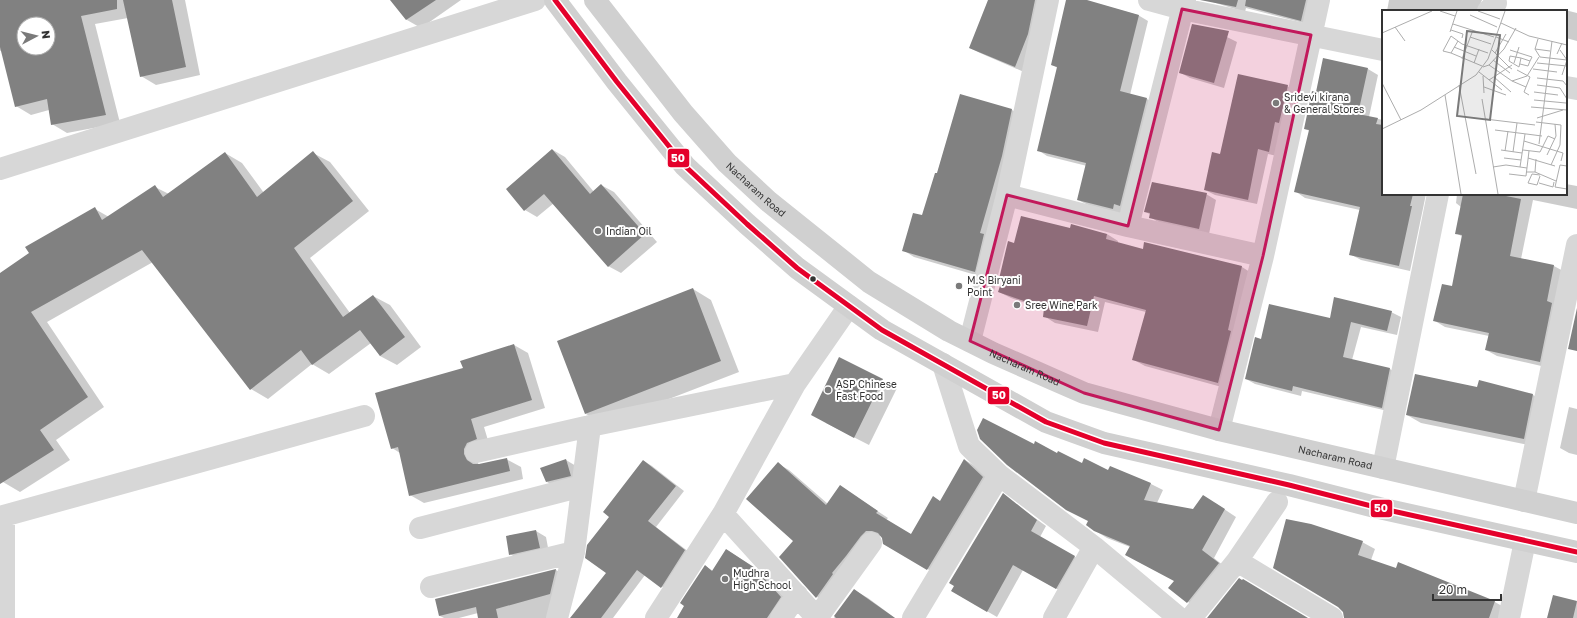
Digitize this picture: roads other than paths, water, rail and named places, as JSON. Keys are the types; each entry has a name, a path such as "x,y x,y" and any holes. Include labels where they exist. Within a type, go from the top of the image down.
{"main road":[{"path":"554,0 617,82 685,166 797,268 882,330 1046,422 1104,444 1577,552"},
{"name":"Nacharam Road","path":"596,0 683,113 727,163 768,201 869,282 949,331 970,342 1084,393 1219,430 1577,513"}],"street":[{"path":"0,169 535,0"},
{"path":"970,342 1007,195 1048,0"},
{"path":"1149,0 1183,4 1311,35 1382,50"},
{"path":"1219,430 1263,256 1319,0"},
{"path":"1128,226 1183,4"},
{"path":"1567,87 1577,89"},
{"path":"1007,195 1128,226 1263,256"},
{"path":"1383,468 1438,195"},
{"path":"1524,500 1577,245"},
{"path":"656,618 722,514 795,384 849,306"},
{"path":"942,364 969,446 999,475 1094,547 1179,618"},
{"path":"476,452 590,426 795,384"},
{"path":"4,618 2,517 364,416"},
{"path":"557,618 574,552 590,426"},
{"path":"913,618 999,475"},
{"path":"420,528 582,486"},
{"path":"1191,618 1237,560 1277,502"},
{"path":"722,514 817,618 871,543"},
{"path":"1509,618 1525,541"},
{"path":"1054,618 1094,547"},
{"path":"431,587 574,552"},
{"path":"1237,560 1332,618"},
{"path":"781,618 797,595"}],"place":[{"name":"Sridevi kirana & General Stores","path":"1276,103"},
{"name":"Indian Oil","path":"598,231"},
{"name":"M.S Biryani Point","path":"959,286"},
{"name":"Sree Wine Park","path":"1017,305"},
{"name":"ASP Chinese Fast Food","path":"828,390"},
{"name":"Mudhra High School","path":"725,579"}]}
